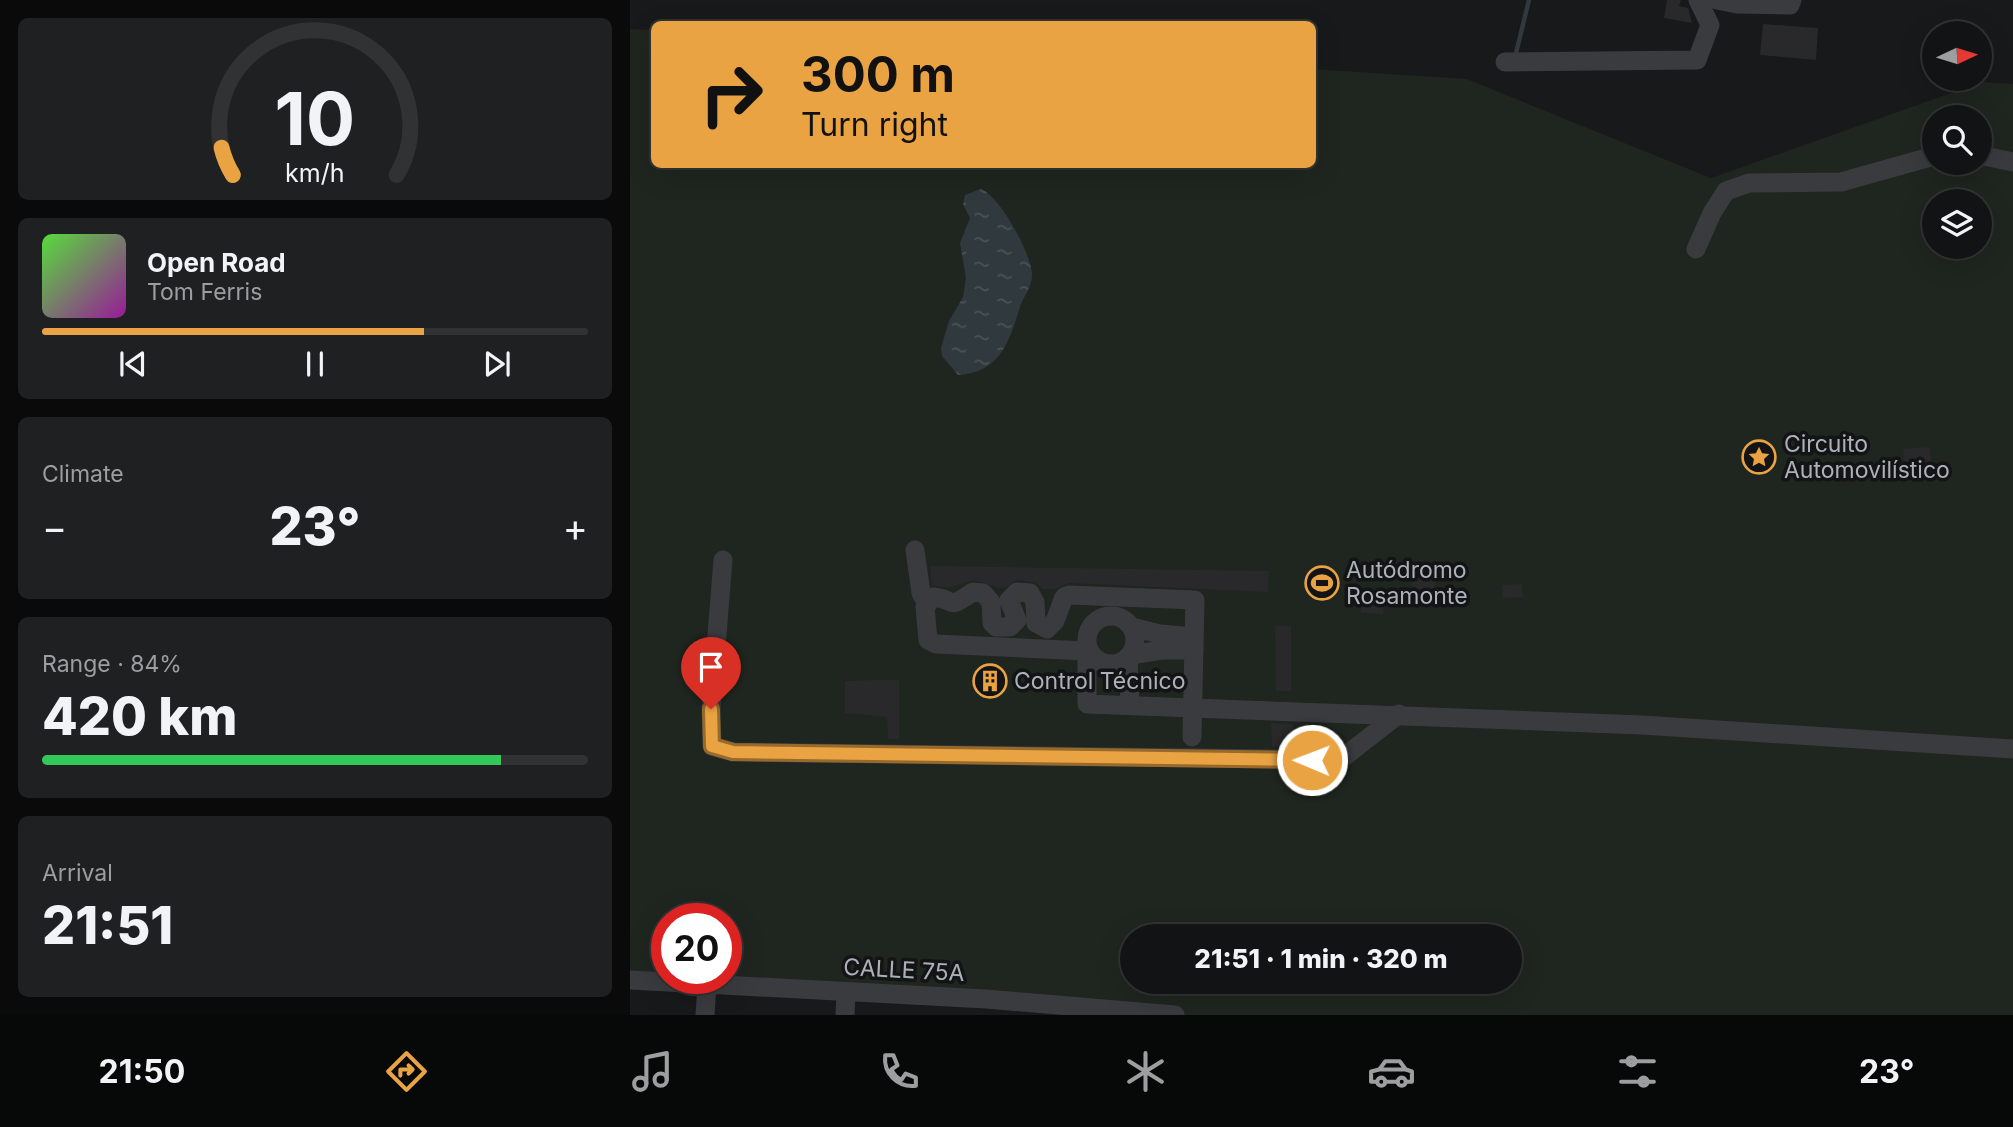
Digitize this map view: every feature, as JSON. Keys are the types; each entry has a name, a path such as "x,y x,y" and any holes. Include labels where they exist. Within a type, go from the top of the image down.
{"street":[{"path":"1514,62 1697,60 1710,25 1698,0"},
{"path":"1717,0 1737,4 1790,5 1792,0"},
{"path":"1992,158 2013,162"},
{"path":"1696,249 1712,213 1726,191 1749,183 1841,182 1922,159"},
{"path":"915,550 921,593 927,603 926,633 929,640 936,645 1087,644"},
{"path":"723,560 711,709 712,746 733,752 1340,760 1399,715"},
{"path":"927,603 938,597 956,605 973,592 983,593 991,602 992,623 996,627 1010,627 1017,620 1009,600 1017,592 1030,593 1035,602 1036,623 1048,629 1055,621 1064,597 1195,600 1192,737"},
{"path":"1098,596 1089,606 1087,704 1642,725 2013,748"},
{"path":"1130,705 1129,656 1135,639 1131,626 1133,598"},
{"path":"1107,616 1123,619 1131,626 1194,644 1129,656 1111,665 1094,659 1087,644 1091,625 1107,616"},
{"name":"CALLE 75A","path":"630,980 651,981"},
{"name":"CALLE 75A","path":"742,987 846,992 986,1007 1175,1015"},
{"path":"845,1015 846,992"},
{"path":"705,1015 706,994"}],"shaded area":[{"name":"Autódromo Rosamonte","path":"630,29 651,30 651,168 1316,168 1316,69 1467,79 1711,178 1957,91 1992,91 1992,83 2013,84 2013,1015 1099,1015 742,990 742,903 651,903 651,983 630,982"}],"water":[{"path":"981,189 997,203 1014,227 1027,254 1032,280 1011,334 1000,354 983,368 958,375 942,356 941,348 949,321 963,297 966,278 960,243 970,218 963,204 965,195"}],"building":[{"path":"1667,0 1681,0 1679,6 1688,8 1692,23 1664,18"},
{"path":"1763,24 1818,28 1816,60 1760,55"},
{"path":"1930,447 1932,470 1906,472 1903,449"},
{"path":"930,566 1269,571 1268,592 1069,583 1055,589 1042,589 1036,582 1018,580 1003,589 974,580 949,588 932,585"},
{"path":"1431,574 1437,580 1431,601 1419,601 1416,587 1410,586 1417,575"},
{"path":"1522,584 1523,597 1503,598 1502,585"},
{"path":"1361,595 1383,595 1383,614 1361,613"},
{"path":"1275,626 1291,626 1291,691 1276,691"},
{"name":"Control Técnico","path":"1005,669 1006,692 975,693 974,670"},
{"path":"899,680 899,739 888,739 887,717 845,713 845,681"},
{"path":"1271,723 1293,724 1294,747 1272,747"}],"waterway":[{"path":"1515,57 1529,0"}],"place":[{"name":"Circuito Automovilístico","path":"1759,457"},
{"name":"Autódromo Rosamonte","path":"1322,583"},
{"name":"Control Técnico","path":"990,681"}],"route":[{"path":"711,709 712,746 733,752 1312,760"}]}
